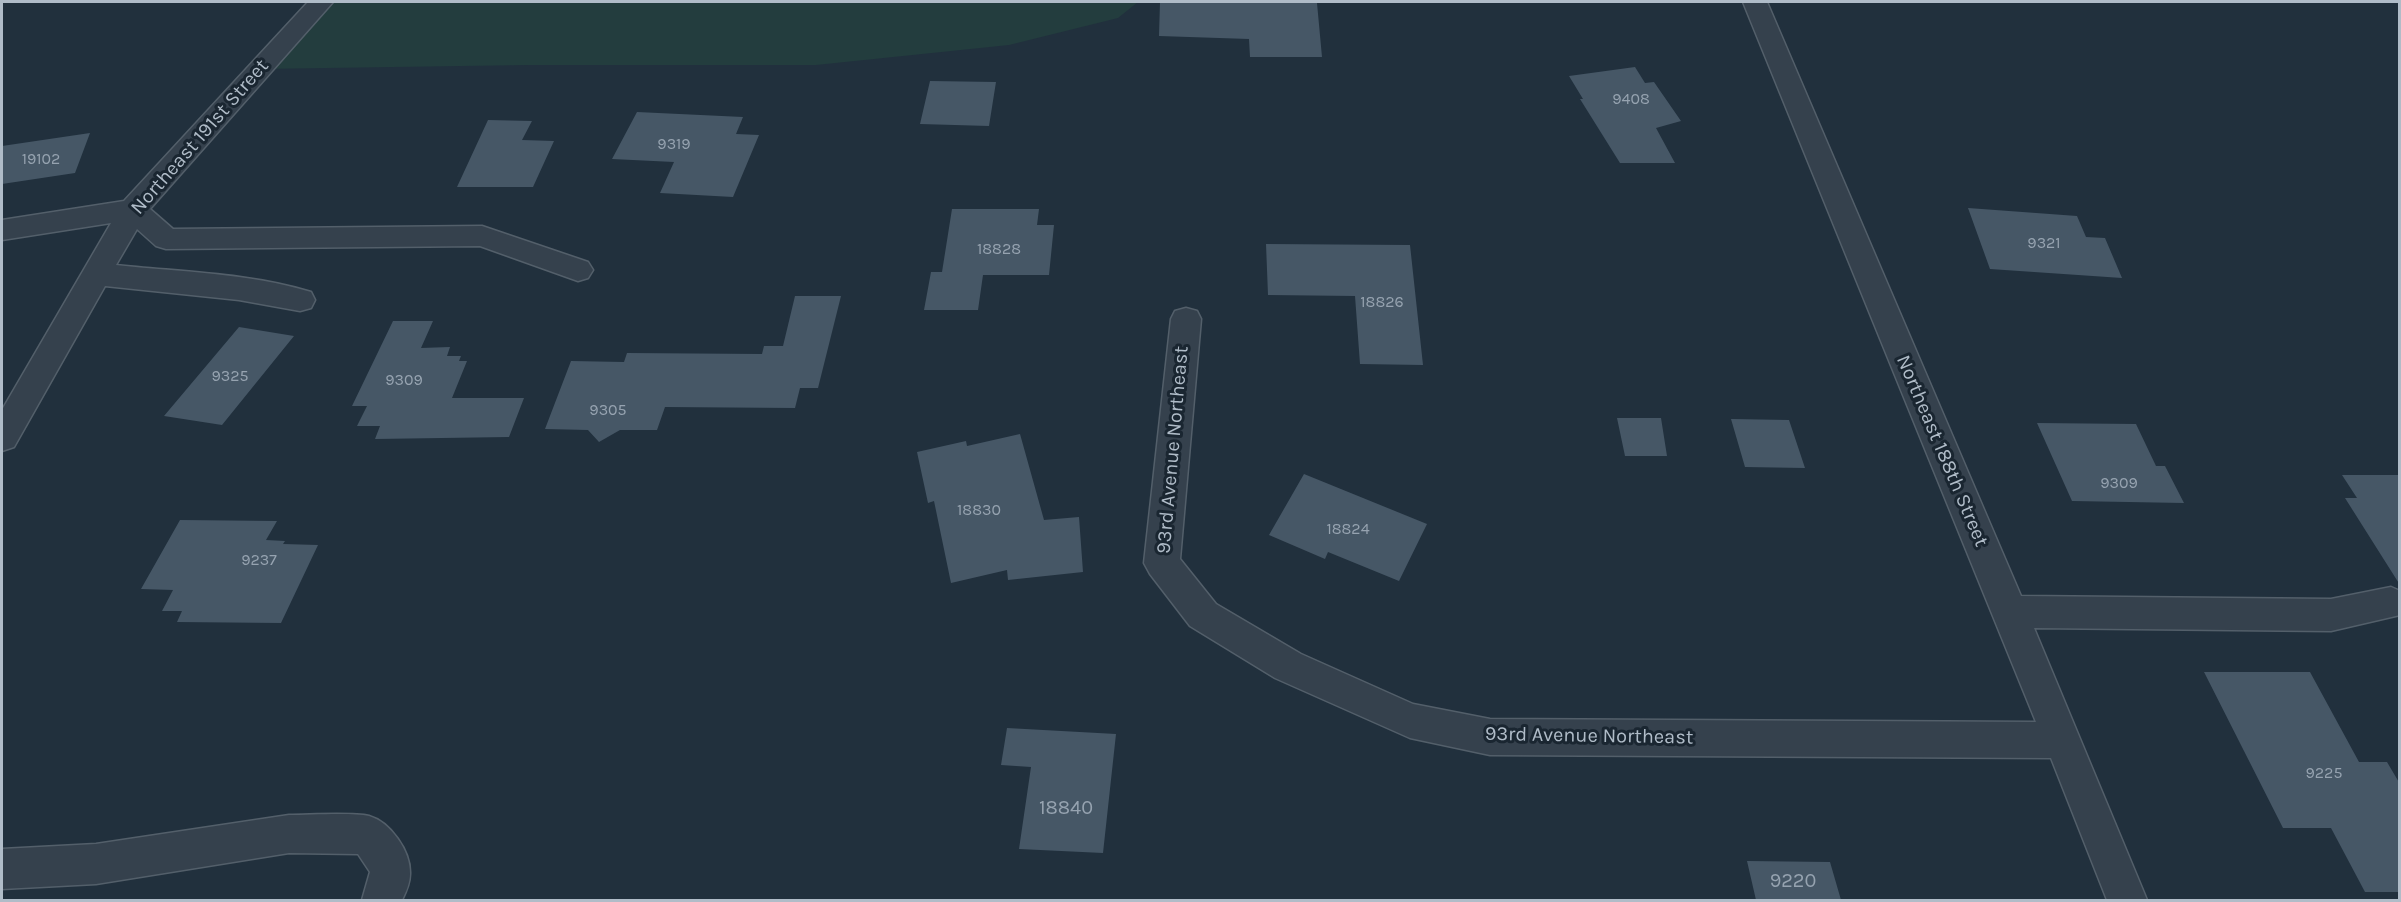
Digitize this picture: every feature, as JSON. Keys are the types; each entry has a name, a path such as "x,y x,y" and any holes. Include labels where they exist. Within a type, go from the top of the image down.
{"street":[{"name":"Northeast 191st Street","path":"2,438 133,210 321,2"},
{"name":"Northeast 188th Street","path":"1755,2 2063,740 2127,900"},
{"path":"2,230 133,210 166,239 482,236 578,270"},
{"path":"96,274 239,289 300,300"},
{"name":"93rd Avenue Northeast","path":"1186,319 1162,563 1203,615 1288,666 1410,721 1490,737 2063,740"},
{"path":"2009,612 2331,615 2391,603"},
{"path":"2,869 96,864 290,834 367,836 388,856 392,879 382,900"}],"green space":[{"path":"320,2 1138,2 1118,18 1009,45 816,65 529,65 259,69"}],"building":[{"path":"1160,2 1317,3 1322,57 1250,57 1249,39 1159,36"},
{"path":"1635,67 1645,83 1654,82 1681,121 1656,128 1675,163 1620,163 1580,99 1583,99 1569,76"},
{"path":"930,81 996,82 989,126 920,124"},
{"path":"637,112 743,117 736,134 759,135 733,197 660,193 674,162 612,159"},
{"path":"488,120 532,121 522,140 554,141 533,187 457,187"},
{"path":"90,133 75,173 2,184 2,146"},
{"path":"1968,208 2077,216 2086,237 2105,238 2122,278 1990,269"},
{"path":"952,209 1039,209 1037,225 1054,225 1049,275 983,275 978,310 924,310 931,272 942,272"},
{"path":"1266,244 1410,245 1423,365 1360,364 1355,296 1268,295"},
{"path":"795,296 841,296 818,388 800,388 795,408 665,407 657,430 620,430 599,442 588,430 545,429 571,361 624,362 627,353 762,354 764,346 783,346"},
{"path":"393,321 433,321 421,348 450,347 447,356 461,356 459,361 467,361 452,398 524,398 509,437 375,439 380,426 357,426 367,406 352,406"},
{"path":"239,327 294,336 222,425 164,416"},
{"path":"1617,418 1661,418 1667,456 1625,456"},
{"path":"1731,419 1789,420 1805,468 1745,467"},
{"path":"2037,423 2136,424 2156,466 2165,466 2184,503 2072,501"},
{"path":"1020,434 1044,520 1079,517 1083,572 1008,580 1007,570 951,583 934,501 928,503 917,452 966,441 967,446"},
{"path":"1304,474 1427,524 1399,581 1328,552 1325,559 1269,535"},
{"path":"2342,475 2400,475 2400,585 2345,498 2357,498"},
{"path":"180,520 277,521 266,540 285,541 283,544 318,545 281,623 177,622 182,611 162,611 173,590 141,589"},
{"path":"2204,672 2310,672 2359,762 2387,762 2400,784 2400,892 2365,892 2331,828 2283,828"},
{"path":"1007,728 1116,734 1103,853 1019,849 1031,767 1001,765"},
{"path":"1747,861 1830,862 1841,900 1756,900"}]}
